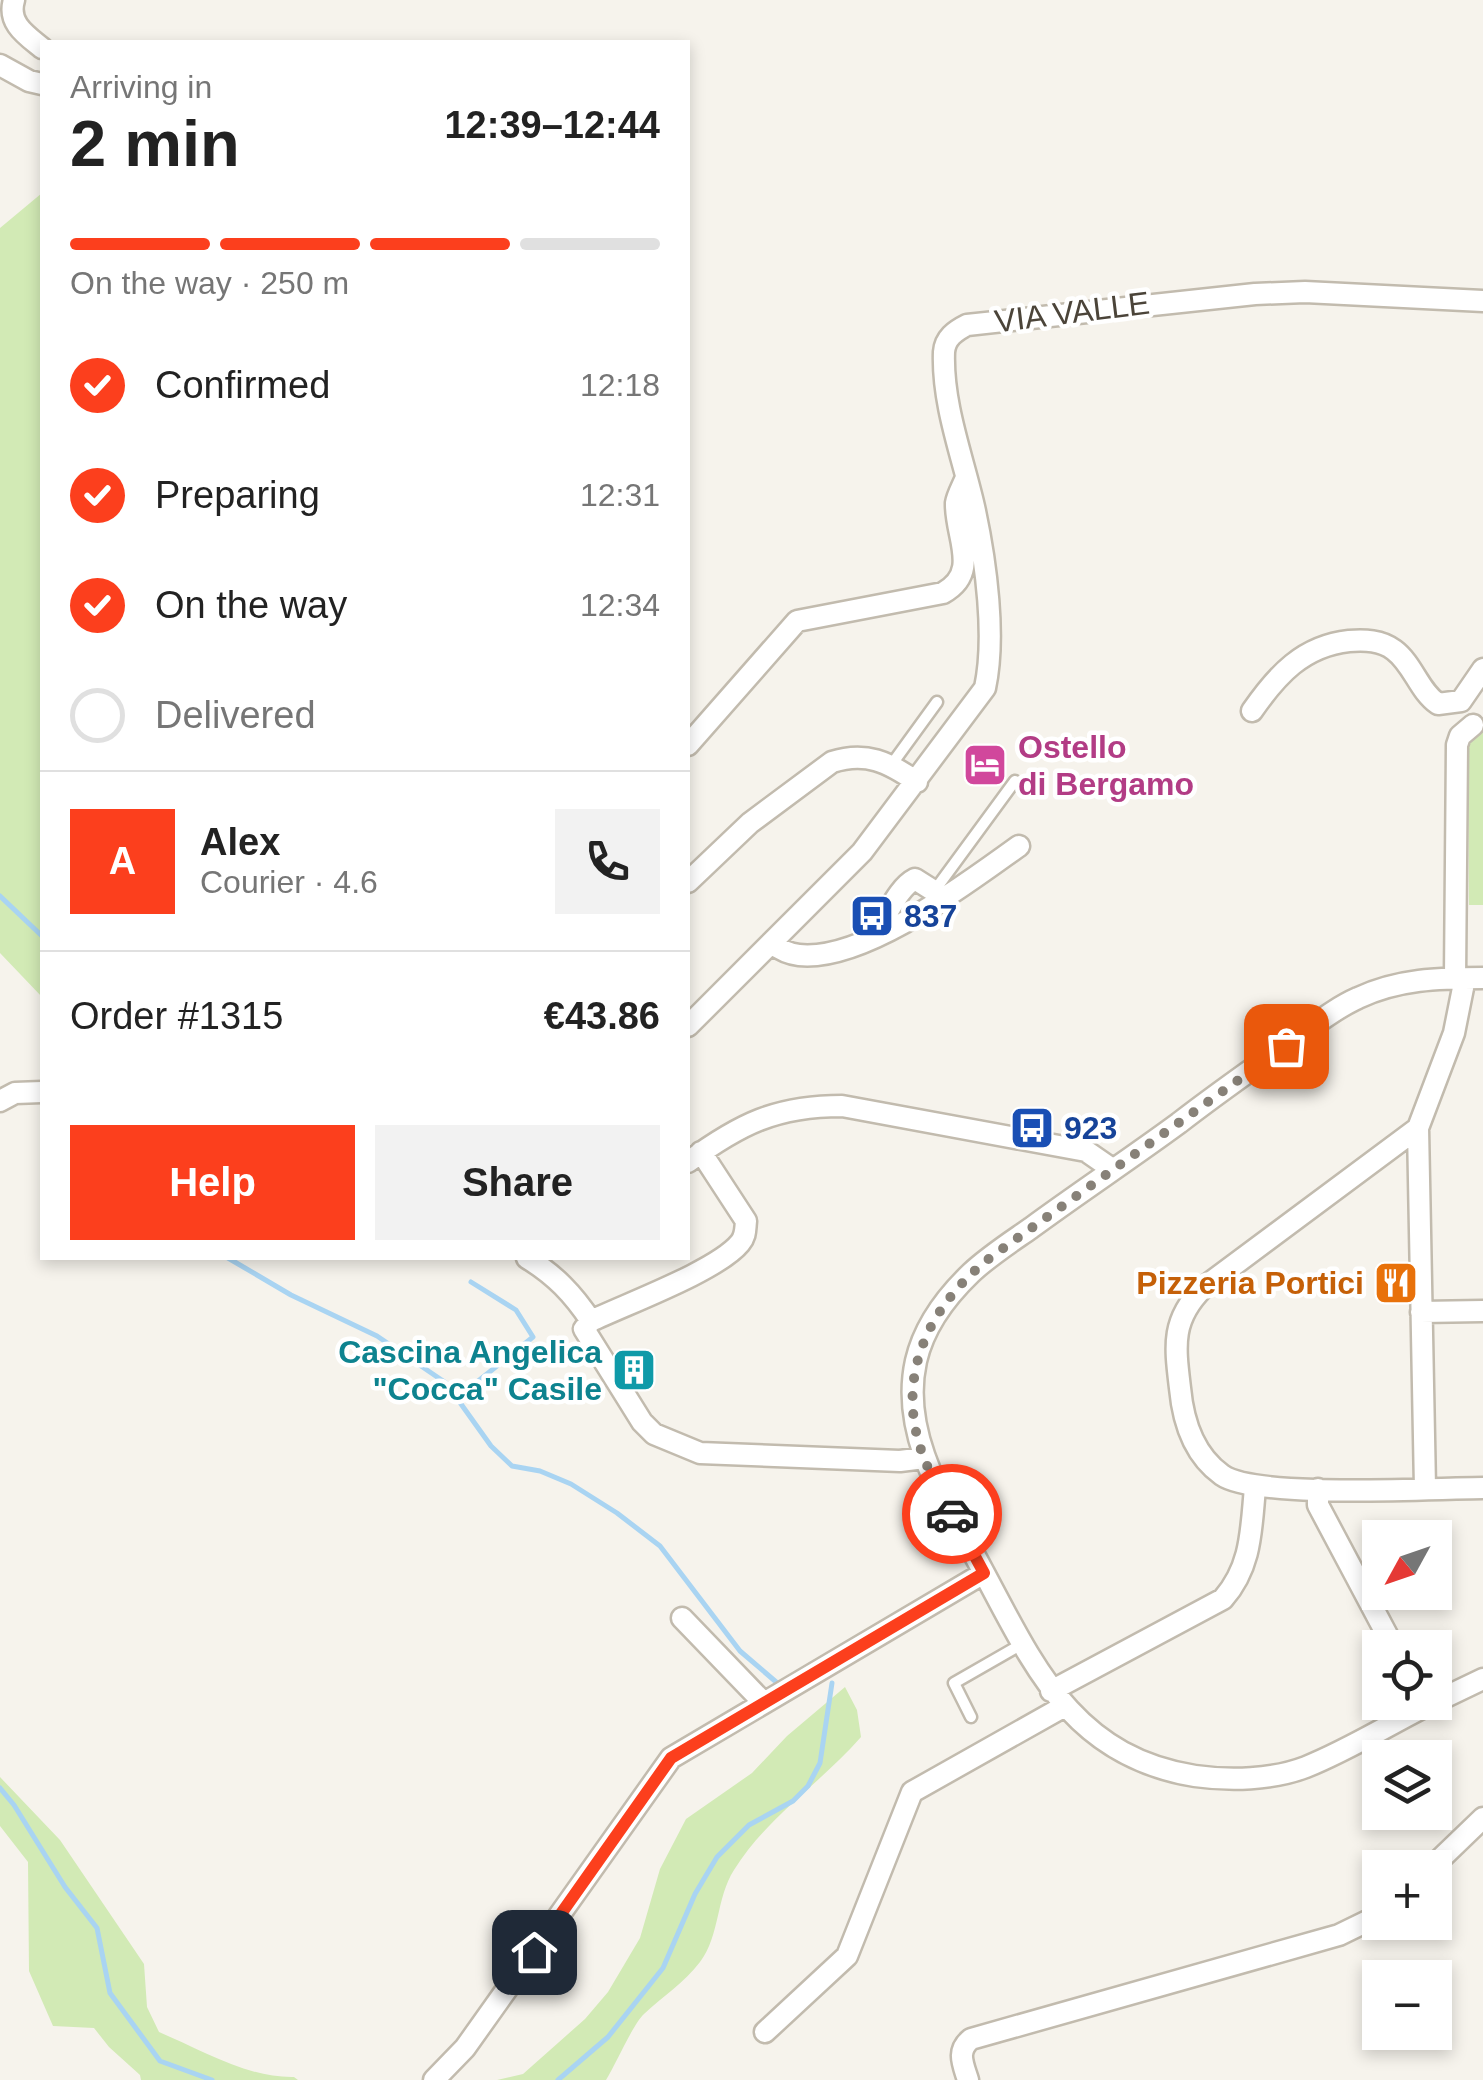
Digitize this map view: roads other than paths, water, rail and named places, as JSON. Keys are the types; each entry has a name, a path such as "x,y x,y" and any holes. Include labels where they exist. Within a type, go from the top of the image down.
{"street":[{"path":"14,0 13,21 40,46"},
{"path":"0,65 40,84"},
{"name":"VIA VALLE","path":"690,743 797,622 943,593 959,582 965,564 956,500 965,480 944,350 947,340 967,324 1255,294 1305,292 1483,301"},
{"path":"690,1024 862,852 979,698 987,677 986,586 965,480"},
{"path":"1252,711 1291,664 1306,652 1336,643 1384,644 1408,664 1430,699 1438,704 1460,701 1483,670"},
{"path":"1425,1488 1418,1128 1454,1033 1468,978 1457,744 1473,725"},
{"path":"690,880 750,822 832,762 863,756 892,764 917,782"},
{"path":"771,943 796,956 820,954 870,937 918,917 940,894 1019,846"},
{"path":"870,937 888,916 904,884 915,879 940,894"},
{"path":"1397,1720 1304,1768 1277,1775 1223,1779 1170,1772 1096,1736 1057,1699 1022,1644 924,1458 914,1408 916,1362 941,1306 973,1271 1355,998 1409,981 1468,978"},
{"path":"0,1102 15,1093 40,1092"},
{"path":"924,1458 900,1462 700,1452 672,1443 654,1434 628,1403 584,1329 591,1321 672,1284 731,1252 740,1243 746,1221 694,1157 758,1118 811,1106 842,1106 1086,1151 1112,1168"},
{"path":"1418,1128 1203,1288 1187,1304 1178,1323 1182,1410 1202,1456 1224,1476 1255,1488 1483,1488"},
{"path":"530,1260 567,1288 591,1321"},
{"path":"1421,1312 1483,1311"},
{"path":"765,2032 846,1956 912,1792 1223,1599 1247,1559 1255,1488"},
{"path":"1318,1489 1318,1505 1384,1630"},
{"path":"434,2080 465,2048 671,1758 984,1573"},
{"path":"682,1618 764,1702"},
{"path":"1452,1693 1483,1679"},
{"path":"1450,1850 1483,1818"},
{"path":"968,2080 961,2055 963,2045 971,2039 1339,1934 1362,1923"}],"lane":[{"path":"892,764 936,702"},
{"path":"940,894 1014,781"},
{"path":"972,1718 954,1683 1022,1644"}],"waterway":[{"path":"0,896 40,934"},
{"path":"231,1260 291,1295 377,1336 446,1383 491,1446 512,1466 540,1471 571,1484 660,1546 740,1651 782,1687"},
{"path":"457,1398 533,1337 516,1310 471,1282"},
{"path":"558,2080 608,2037 663,1968 695,1894 717,1857 749,1825 793,1801 808,1786 820,1763 832,1683"},
{"path":"0,1788 97,1928 110,1993 160,2061 212,2080"}],"place":[{"name":"Ostello di Bergamo","path":"985,765"},
{"name":"837","path":"872,916"},
{"name":"923","path":"1032,1128"},
{"name":"Pizzeria Portici","path":"1396,1283"},
{"name":"Cascina Angelica \"Cocca\" Casile","path":"634,1370"}]}
